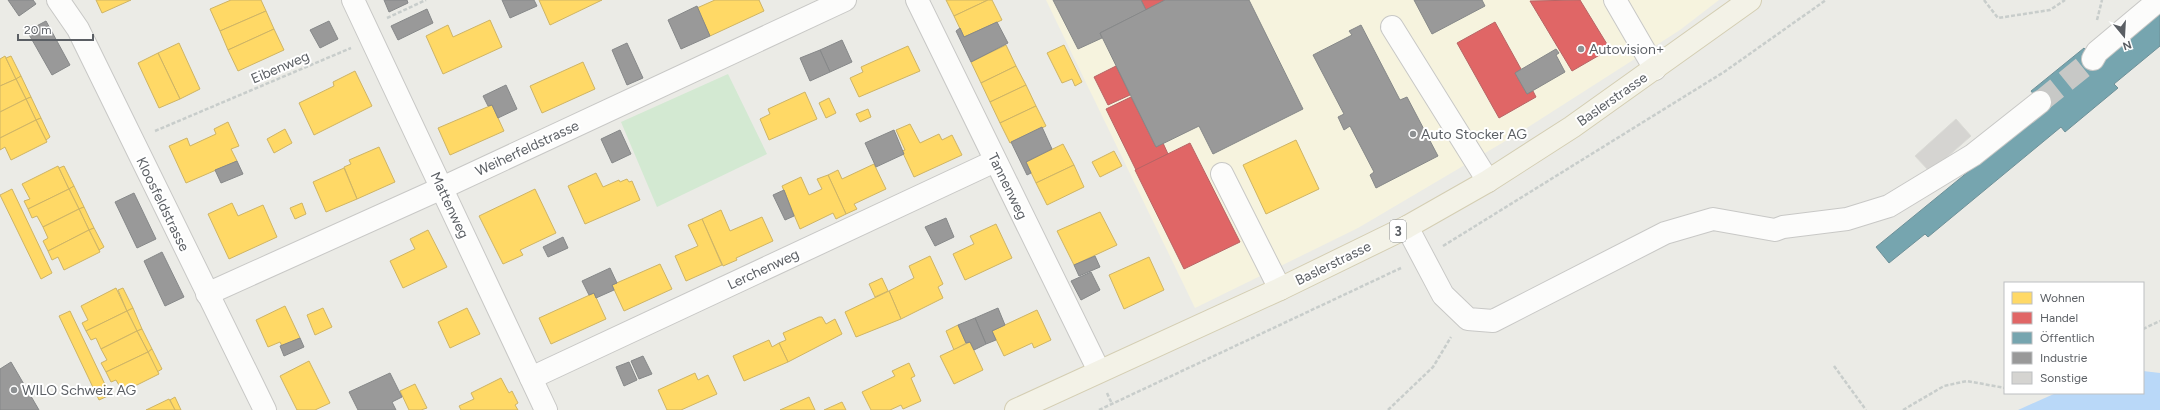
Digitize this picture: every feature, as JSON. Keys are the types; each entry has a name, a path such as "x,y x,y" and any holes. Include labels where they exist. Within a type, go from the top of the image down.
{"main road":[{"name":"Baslerstrasse","path":"1016,410 1280,289 1407,227 1488,181 1572,127 1656,69 1750,0"}],"street":[{"name":"Kloosfeldstrasse","path":"58,0 78,29 265,410"},
{"name":"Mattenweg","path":"353,0 546,410"},
{"name":"Weiherfeldstrasse","path":"207,294 442,188 845,0"},
{"name":"Tannenweg","path":"917,0 1099,371"},
{"path":"1615,0 1656,69"},
{"path":"2093,59 2097,52 2160,0"},
{"path":"1392,27 1488,181"},
{"path":"1407,227 1443,295 1468,318 1493,321 1665,233 1713,219 1776,230 1783,227 1847,219 1890,206 1973,155 2040,102"},
{"name":"Lerchenweg","path":"531,378 995,161"},
{"path":"1222,174 1280,289"}],"path":[{"path":"366,28 426,0"},
{"path":"1984,0 1998,18 2050,10 2066,0"},
{"name":"Eibenweg","path":"132,140 356,46 366,28"},
{"path":"1388,410 1433,367 1449,339 1468,318"},
{"path":"2144,329 2160,321"},
{"path":"1834,366 1866,410"},
{"path":"1903,410 1944,386 1967,381 2004,388"}],"shaded area":[{"path":"1046,0 1719,0 1680,30 1519,133 1358,228 1195,308"}],"green space":[{"path":"728,74 767,154 657,207 621,122"}],"water":[{"path":"2144,371 2160,373 2160,410 2018,410 2054,394 2144,394"}],"building: Wohnen":[{"path":"96,0 131,0 102,13"},
{"path":"231,0 261,0 266,11 220,31 210,9"},
{"path":"539,0 602,0 550,25"},
{"path":"715,0 759,0 764,11 710,36 697,8"},
{"path":"946,0 988,0 954,16"},
{"path":"988,0 992,0 1002,20 964,37 954,16"},
{"path":"266,11 274,29 228,50 220,31"},
{"path":"490,20 502,47 443,74 426,36 448,25 453,37"},
{"path":"274,29 284,50 238,71 228,50"},
{"path":"179,43 200,89 180,99 158,53"},
{"path":"1006,45 1016,66 981,83 971,62"},
{"path":"1064,45 1082,82 1075,86 1072,79 1062,83 1047,53"},
{"path":"908,46 920,71 859,97 850,78 863,72 861,67"},
{"path":"158,53 180,99 159,108 138,63"},
{"path":"5,56 16,79 0,86 0,59"},
{"path":"11,56 21,76 16,79 6,58"},
{"path":"583,62 595,89 542,113 530,86"},
{"path":"1016,66 1026,85 990,102 981,83"},
{"path":"355,71 372,106 314,135 299,103 334,86 333,82"},
{"path":"21,76 31,97 26,99 16,79"},
{"path":"16,79 26,99 0,112 0,86"},
{"path":"1026,85 1036,106 1000,123 990,102"},
{"path":"805,92 817,119 769,140 760,119 770,114 768,109"},
{"path":"31,97 41,118 36,120 26,99"},
{"path":"829,98 836,113 826,118 819,103"},
{"path":"26,99 36,120 0,138 0,112"},
{"path":"492,105 504,131 450,155 438,128"},
{"path":"1036,106 1046,126 1010,143 1000,123"},
{"path":"868,109 871,117 860,122 856,114"},
{"path":"41,118 50,137 46,140 36,120"},
{"path":"36,120 47,142 11,160 5,147 0,150 0,138"},
{"path":"228,122 239,146 231,149 237,161 186,183 169,146 187,138 190,146 216,134 214,129"},
{"path":"910,124 920,143 939,134 942,140 952,135 962,155 914,177 902,151 905,150 896,130"},
{"path":"285,129 292,143 274,153 267,139"},
{"path":"1296,140 1319,189 1266,214 1243,165"},
{"path":"1063,144 1074,165 1036,183 1026,162"},
{"path":"379,147 395,182 357,199 344,167 351,164 349,160"},
{"path":"1114,151 1122,166 1100,177 1092,162"},
{"path":"874,164 886,189 854,204 857,209 846,214 828,175 838,170 842,179"},
{"path":"1074,165 1084,187 1047,205 1036,183"},
{"path":"58,166 69,189 28,209 24,201 30,199 22,184"},
{"path":"64,166 74,186 69,189 59,168"},
{"path":"344,168 357,199 326,212 313,182"},
{"path":"596,173 603,187 619,180 620,182 627,179 629,182 632,181 640,200 585,224 568,186"},
{"path":"828,175 846,214 836,219 833,213 800,229 782,186 801,177 809,195 822,189 817,179"},
{"path":"74,186 84,207 79,209 69,189"},
{"path":"12,189 52,273 41,279 0,195"},
{"path":"69,189 79,209 43,227 37,216 32,218 28,209"},
{"path":"535,189 556,233 520,250 523,255 503,264 479,216"},
{"path":"232,203 238,216 263,205 277,237 229,259 208,214"},
{"path":"302,203 306,214 295,219 290,208"},
{"path":"84,207 94,228 89,230 79,209"},
{"path":"79,209 89,230 48,251 43,241 48,238 43,227"},
{"path":"721,210 730,231 762,217 773,241 736,258 737,260 723,266 702,219"},
{"path":"1100,212 1117,245 1074,265 1057,231"},
{"path":"702,219 722,265 686,281 675,256 698,246 688,225"},
{"path":"996,224 1012,258 965,280 953,254 974,244 970,236"},
{"path":"94,228 104,247 99,250 89,230"},
{"path":"89,230 100,252 64,270 58,257 52,260 48,251"},
{"path":"428,230 447,267 403,288 390,261 415,249 410,239"},
{"path":"930,256 943,284 938,287 943,298 901,319 889,291 914,278 909,266"},
{"path":"1149,257 1164,290 1124,309 1109,275"},
{"path":"660,264 672,289 624,311 612,285"},
{"path":"882,278 888,291 875,297 869,284"},
{"path":"116,288 127,311 86,331 82,323 88,320 81,306"},
{"path":"123,288 133,308 127,311 118,290"},
{"path":"889,291 901,319 856,337 845,312"},
{"path":"594,293 606,319 551,344 539,318"},
{"path":"285,306 300,338 282,346 280,342 268,347 256,320"},
{"path":"133,308 142,329 137,331 127,311"},
{"path":"323,308 332,327 315,335 307,315"},
{"path":"467,308 480,334 450,348 438,322"},
{"path":"1037,310 1051,340 1034,348 1032,343 1004,356 992,331"},
{"path":"70,311 110,395 99,400 59,316"},
{"path":"127,311 137,331 101,349 96,338 91,340 86,331"},
{"path":"822,317 826,324 835,319 842,334 788,362 779,343 786,340 783,333"},
{"path":"958,325 966,343 954,350 946,331"},
{"path":"142,329 152,349 148,352 137,331"},
{"path":"137,331 148,352 106,372 101,363 107,360 101,349"},
{"path":"769,340 772,347 779,343 788,362 744,381 733,356"},
{"path":"970,342 983,370 954,384 940,356"},
{"path":"152,349 162,369 157,372 148,352"},
{"path":"148,352 159,374 123,392 116,380 111,382 106,372"},
{"path":"309,361 330,403 315,410 297,410 280,376"},
{"path":"909,363 915,376 911,378 921,401 903,409 901,405 890,410 871,410 862,392 895,376 892,371"},
{"path":"695,373 698,380 708,375 717,394 681,410 667,410 658,390"},
{"path":"501,378 509,393 512,391 518,403 515,405 518,410 461,410 459,406 474,399 471,393"},
{"path":"415,384 427,408 421,410 409,410 400,391"},
{"path":"175,397 181,410 175,410 170,400"},
{"path":"809,397 815,410 780,410"},
{"path":"169,399 175,410 146,410"},
{"path":"842,402 846,410 824,410"}],"building: Handel":[{"path":"1141,0 1165,0 1146,10"},
{"path":"1580,0 1610,49 1572,71 1530,1"},
{"path":"1495,22 1521,69 1515,73 1527,94 1533,91 1536,97 1499,118 1457,43"},
{"path":"1116,66 1130,95 1108,105 1094,77"},
{"path":"1131,97 1156,147 1163,143 1168,154 1136,170 1106,109"},
{"path":"1190,143 1240,242 1184,269 1135,170"}],"building: Öffentlich":[{"path":"2160,14 2160,46 2114,84 2118,88 2065,132 2061,127 1928,237 1925,234 1889,263 1876,247 2045,109 2031,91 2084,48 2098,65"}],"building: Industrie":[{"path":"8,0 33,0 36,4 19,16"},
{"path":"384,0 407,0 408,3 389,12"},
{"path":"502,0 534,0 537,6 510,18"},
{"path":"1053,0 1141,0 1146,10 1100,33 1102,38 1078,49"},
{"path":"1165,0 1249,0 1303,109 1213,154 1199,126 1156,147 1100,33"},
{"path":"1414,0 1482,0 1485,6 1432,34"},
{"path":"697,6 710,36 681,49 668,20"},
{"path":"427,9 433,23 398,40 391,26"},
{"path":"46,21 70,65 52,75 27,31"},
{"path":"329,21 338,39 320,48 310,30"},
{"path":"997,22 1008,43 971,62 956,31 960,28 964,37"},
{"path":"1361,25 1400,100 1407,97 1438,156 1376,188 1370,175 1374,172 1350,126 1344,130 1338,117 1344,114 1313,55 1352,35 1349,31"},
{"path":"842,40 852,62 830,72 820,50"},
{"path":"627,43 643,78 627,85 612,50"},
{"path":"1556,49 1559,53 1556,55 1565,72 1527,94 1515,73"},
{"path":"820,50 830,72 810,81 800,58"},
{"path":"506,85 517,109 498,118 492,105 488,106 483,96"},
{"path":"1042,127 1052,149 1026,162 1031,173 1027,175 1011,142"},
{"path":"620,130 631,154 612,163 601,139"},
{"path":"894,130 904,154 876,167 865,143"},
{"path":"237,161 243,174 221,183 215,170"},
{"path":"784,190 794,216 785,220 773,195"},
{"path":"134,193 156,239 137,248 115,202"},
{"path":"946,218 954,237 935,246 925,227"},
{"path":"563,237 568,248 548,257 543,247"},
{"path":"162,252 184,297 165,306 144,261"},
{"path":"1095,256 1100,267 1079,276 1074,265"},
{"path":"610,268 617,283 612,285 614,290 596,298 594,293 589,295 582,281"},
{"path":"1091,272 1100,290 1081,300 1071,281"},
{"path":"998,308 1005,325 992,331 996,340 986,344 975,318"},
{"path":"975,318 986,344 974,350 970,342 966,343 958,325"},
{"path":"300,338 304,347 284,356 280,346"},
{"path":"643,356 652,374 639,379 631,361"},
{"name":"WILO Schweiz AG","path":"11,362 39,410 0,410 0,369"},
{"path":"629,362 637,380 624,386 616,367"},
{"path":"390,373 402,397 392,402 396,410 358,410 349,392"}],"building: Sonstige":[{"path":"1956,119 1971,136 1930,172 1915,156"}],"tunnel":[{"path":"2040,102 2093,59"}],"place":[{"name":"Autovision+","path":"1581,49"},
{"name":"Auto Stocker AG","path":"1413,134"},
{"name":"WILO Schweiz AG","path":"14,390"}]}
